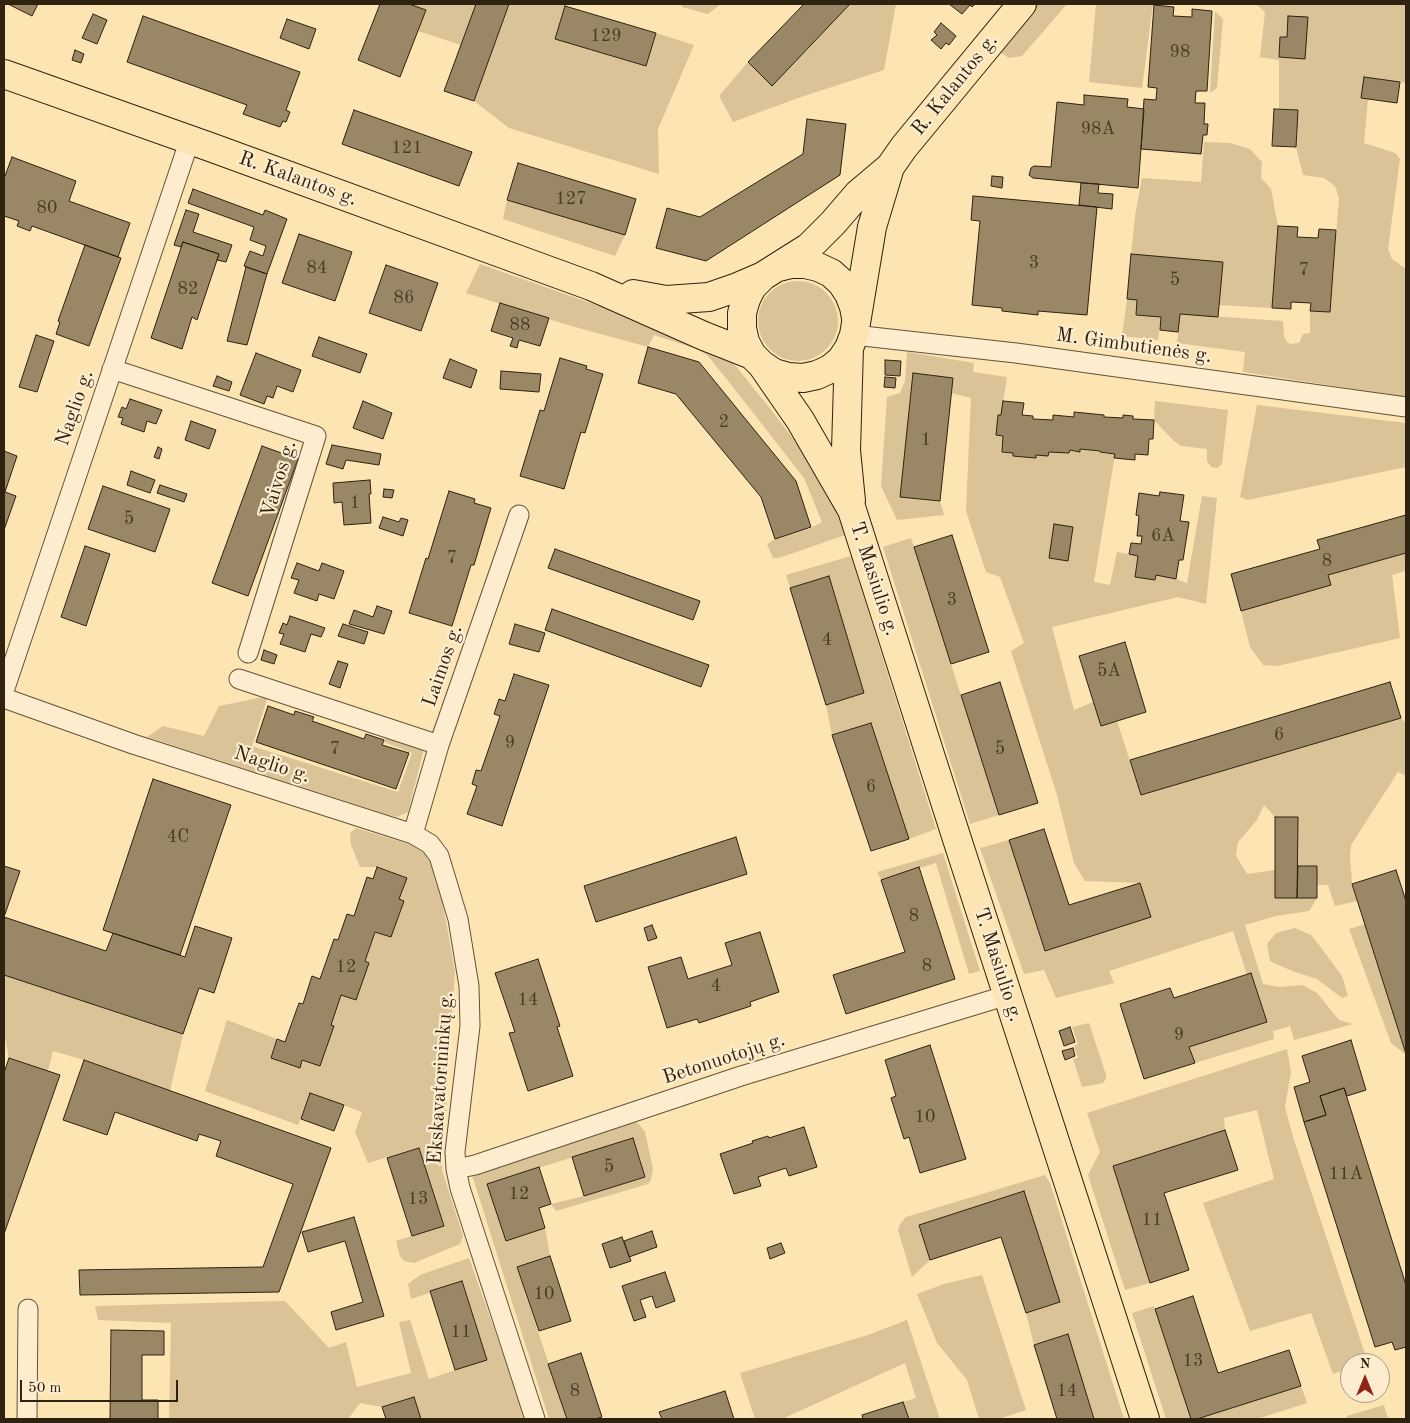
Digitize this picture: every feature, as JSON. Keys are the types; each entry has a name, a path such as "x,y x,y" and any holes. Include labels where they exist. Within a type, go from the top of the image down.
{"main road":[{"name":"R. Kalantos g.","path":"757,360 745,342 742,328 742,313 752,287 770,272 809,247 858,194 890,167 904,147 1022,4"},
{"name":"R. Kalantos g.","path":"4,74 190,139 591,286 757,360 774,373 788,377 802,378 817,375 830,369 841,360 853,334 872,227 890,167"},
{"name":"R. Kalantos g.","path":"591,286 666,300 709,298 791,264 805,264 831,273 841,282 849,294 854,307 853,334"},
{"name":"T. Masiulio g.","path":"853,334 846,450 852,510 1145,1419"},
{"name":"T. Masiulio g.","path":"757,360 800,420 852,510"}],"street":[{"name":"Naglio g.","path":"4,691 190,139"},
{"name":"M. Gimbutienės g.","path":"853,334 1016,353 1406,407"},
{"name":"Vaivos g.","path":"112,368 316,436 248,653"},
{"name":"Laimos g.","path":"413,834 440,745 519,515"},
{"path":"240,679 440,745"},
{"name":"Naglio g.","path":"4,698 133,744 413,834"},
{"name":"Ekskavatorininkų g.","path":"413,834 430,844 439,856 458,919 469,986 470,1026 455,1152 456,1169 460,1188 535,1419"},
{"name":"Betonuotojų g.","path":"456,1169 475,1165 741,1076 1008,995"},
{"path":"27,1419 28,1309"}],"shaded area":[{"path":"409,4 476,4 461,45 418,31 426,10"},
{"path":"509,4 566,4 556,39 646,66 656,33 694,45 658,129 659,174 509,128 474,101"},
{"path":"682,4 721,4 708,14 682,7"},
{"path":"850,4 896,4 884,70 798,98 733,122 719,96 748,62 772,85"},
{"path":"1036,4 1067,4 1022,56 1009,58 1001,53 1002,46"},
{"path":"1096,4 1153,4 1142,88 1089,82"},
{"path":"1256,4 1406,4 1406,83 1364,77 1361,98 1368,99 1364,143 1395,153 1400,159 1388,249 1392,259 1406,269 1406,397 1243,372 1245,352 1177,343 1180,314 1283,321 1284,336 1290,344 1299,343 1303,334 1310,333 1310,311 1330,312 1339,198 1335,186 1324,178 1303,175 1296,147 1298,110 1279,109 1279,60 1260,57 1265,12"},
{"path":"1215,11 1223,19 1217,88 1210,93"},
{"path":"1204,142 1230,143 1250,149 1262,162 1261,178 1271,189 1278,226 1272,308 1219,305 1223,262 1131,254 1142,178 1201,182"},
{"path":"507,200 625,235 615,256 503,219"},
{"path":"480,264 689,338 713,350 735,365 817,470 834,501 845,535 779,558 773,558 767,544 775,539 811,528 822,522 804,478 707,355 697,349 654,335 648,347 568,325 466,293"},
{"path":"798,281 813,284 826,293 835,306 838,321 835,336 826,349 813,358 798,361 783,358 770,349 761,336 758,321 761,306 770,293 783,284"},
{"path":"1127,299 1137,300 1136,315 1161,317 1158,340 1122,336"},
{"path":"907,352 974,363 973,372 1007,377 1001,415 998,415 996,435 1003,436 1002,452 1013,453 1014,456 1035,458 1036,455 1048,456 1049,452 1069,453 1070,450 1080,451 1080,449 1115,454 1094,582 1110,585 1117,552 1138,556 1135,577 1155,580 1156,575 1187,583 1202,496 1217,498 1206,604 1178,597 1052,627 1074,710 1093,702 1101,726 1117,721 1141,795 1401,718 1406,723 1406,776 1398,772 1351,845 1352,884 1357,901 1335,906 1328,885 1317,885 1317,866 1298,866 1298,817 1275,817 1264,805 1257,820 1238,842 1236,856 1247,874 1275,870 1275,898 1317,898 1309,911 1276,916 1245,925 1263,984 1279,987 1302,985 1317,993 1339,1020 1353,1024 1294,1040 1290,1026 1273,1031 1274,1039 1195,1063 1189,1047 1267,1022 1251,974 1247,975 1233,931 1109,971 1114,983 1056,998 1044,970 1024,974 980,848 1009,840 1045,951 1151,916 1140,883 1085,881 1074,863 1057,795 1011,651 1024,643 1000,577 986,572 966,511 971,398 951,393 953,378 913,374 900,496 940,501 944,515 897,520 881,486 887,397 900,393 905,381"},
{"path":"1155,401 1228,410 1222,464 1217,468 1211,467 1207,461 1207,449 1181,446 1173,440 1154,420"},
{"path":"1257,405 1406,423 1406,467 1248,500 1240,497"},
{"path":"911,538 999,815 970,824 883,547"},
{"path":"1406,553 1406,571 1392,575 1400,638 1277,666 1263,665 1250,647 1241,611 1328,575"},
{"path":"851,556 936,829 909,839 871,723 832,735 826,705 864,693 829,576 790,588 786,575"},
{"path":"268,696 252,746 398,792 412,753 384,742 386,734 424,749 408,812 397,817 389,815 147,737 163,726 204,736 219,706"},
{"path":"356,828 412,845 426,855 438,878 455,971 442,1170 463,1236 460,1244 414,1263 404,1261 400,1256 396,1241 444,1225 419,1148 368,1163 355,1132 362,1112 311,1093 298,1125 205,1091 227,1020 277,1039 271,1058 299,1068 302,1060 320,1066 334,1027 331,1025 341,995 369,963 365,961 375,932 391,937 404,901 399,899 406,878 377,867 360,867 351,845 350,833"},
{"path":"943,853 980,971 969,974 936,863 881,880 877,872"},
{"path":"1365,924 1406,1055 1391,1043 1349,929"},
{"path":"1295,928 1311,935 1319,945 1342,976 1348,996 1342,998 1317,979 1270,961 1267,944 1276,933"},
{"path":"4,975 183,1034 170,1091 84,1060 53,1051 48,1071 9,1058 4,1032"},
{"path":"1089,1023 1106,1079 1103,1083 1082,1087 1073,1059 1078,1058 1074,1046 1078,1044 1072,1027"},
{"path":"1287,1049 1291,1072 1285,1107 1293,1137 1365,1353 1340,1353 1340,1372 1333,1374 1311,1313 1250,1331 1203,1203 1274,1179 1257,1110 1224,1118 1225,1130 1113,1166 1150,1283 1125,1290 1088,1175 1100,1152 1087,1113"},
{"path":"632,1121 638,1123 645,1132 653,1169 651,1180 648,1184 556,1211 551,1204 645,1177 633,1138 488,1184 506,1241 545,1228 550,1256 517,1268 567,1419 549,1419 472,1175"},
{"path":"1045,1175 1050,1183 1124,1419 1094,1419 1067,1334 1034,1345 1026,1313 1059,1302 1023,1192 919,1225 930,1260 912,1277 898,1230 906,1217"},
{"path":"469,1258 525,1419 421,1419 414,1397 382,1407 360,1403 348,1419 169,1419 171,1323 98,1320 95,1306 285,1301 329,1348 346,1342 357,1387 411,1373 399,1322 410,1320 429,1379 487,1359 462,1282 411,1299 408,1284 420,1275"},
{"path":"982,1275 1026,1410 999,1419 979,1419 967,1380 937,1343 917,1294 944,1284"},
{"path":"1154,1306 1191,1419 1166,1419 1132,1313"},
{"path":"907,1320 940,1419 909,1419 903,1402 916,1398 905,1363 782,1419 755,1419 740,1373 868,1335"},
{"path":"1301,1386 1307,1403 1257,1419 1197,1419"},
{"path":"1384,1405 1388,1419 1346,1419 1347,1416"}],"building":[{"path":"8,4 38,4 32,16"},
{"path":"380,4 409,4 426,10 400,77 358,60"},
{"path":"476,4 509,4 474,101 444,91"},
{"path":"804,4 850,4 772,86 748,62"},
{"path":"949,4 975,4 972,7 970,5 962,14"},
{"path":"1154,5 1174,7 1173,16 1192,17 1192,9 1212,11 1207,91 1196,91 1195,103 1205,103 1204,124 1208,124 1207,135 1203,135 1201,154 1141,149 1144,99 1156,100 1157,88 1148,87"},
{"path":"565,6 656,33 646,66 555,39"},
{"path":"93,14 107,20 97,44 82,38"},
{"path":"143,16 300,72 286,110 290,112 286,122 283,121 280,127 243,114 247,105 127,62"},
{"path":"1288,16 1308,17 1305,59 1279,57 1280,37 1287,37"},
{"path":"287,19 316,29 309,49 280,38"},
{"path":"941,23 956,36 949,45 946,43 941,49 931,40 937,35 934,32"},
{"path":"75,50 84,54 81,63 72,60"},
{"path":"1364,77 1400,82 1397,103 1361,98"},
{"path":"1084,95 1128,99 1127,107 1144,109 1138,188 1033,178 1029,175 1031,168 1034,166 1051,167 1057,102 1084,105"},
{"path":"1274,109 1298,110 1296,147 1272,146"},
{"path":"354,110 472,152 459,186 342,144"},
{"path":"807,119 846,124 840,175 706,261 656,248 667,208 700,217 803,154"},
{"path":"12,157 76,181 69,201 130,223 118,257 32,226 30,231 17,226 19,221 4,216 4,176"},
{"path":"518,163 636,199 625,235 507,200"},
{"path":"992,176 1003,177 1002,188 991,186"},
{"path":"1081,183 1099,184 1098,193 1113,194 1112,209 1079,205"},
{"path":"193,189 263,215 265,210 287,219 267,274 244,266 250,251 263,256 266,246 250,240 254,227 188,203"},
{"path":"973,196 1097,207 1087,315 1038,311 1038,315 1002,311 1002,308 972,305 980,221 971,220"},
{"path":"186,210 199,214 193,232 232,245 226,262 217,260 219,254 183,242 181,247 174,245"},
{"path":"1278,226 1298,227 1297,237 1318,238 1319,229 1336,230 1330,312 1310,311 1311,303 1291,302 1291,309 1272,308"},
{"path":"299,234 352,252 335,301 282,283"},
{"path":"183,242 219,254 197,320 192,317 182,349 151,338"},
{"path":"85,245 121,258 89,346 56,334 60,322 58,321"},
{"path":"1131,254 1223,262 1218,317 1180,314 1178,332 1160,330 1161,317 1136,315 1137,300 1127,299"},
{"path":"386,265 438,283 421,331 369,313"},
{"path":"246,267 267,274 247,345 227,341"},
{"path":"500,303 549,318 540,346 519,340 517,348 510,346 513,338 491,331"},
{"path":"36,335 54,341 37,392 19,387"},
{"path":"319,337 367,354 360,373 312,356"},
{"path":"648,347 699,362 796,481 811,527 775,539 761,497 676,394 638,383"},
{"path":"256,353 301,370 293,392 277,386 273,398 267,396 264,404 240,395"},
{"path":"560,358 587,366 586,369 603,374 585,433 581,432 564,489 520,476 540,410 544,411"},
{"path":"450,359 477,370 471,388 443,378"},
{"path":"885,360 901,361 900,376 885,375"},
{"path":"501,371 541,374 539,392 500,389"},
{"path":"913,373 953,378 940,501 900,497"},
{"path":"217,376 232,382 229,391 213,386"},
{"path":"885,377 896,378 895,388 884,387"},
{"path":"130,399 162,410 156,424 147,421 144,432 121,424 123,418 118,417 122,407 126,409"},
{"path":"363,401 392,413 383,439 353,428"},
{"path":"1003,401 1024,403 1022,415 1033,416 1033,419 1053,420 1053,415 1074,417 1074,412 1104,415 1104,417 1123,418 1123,415 1133,416 1133,419 1154,420 1153,439 1149,439 1148,455 1135,454 1135,460 1114,458 1115,454 1080,449 1080,452 1070,450 1069,453 1049,452 1048,456 1036,455 1036,458 1013,456 1013,453 1002,452 1003,436 996,435 998,415 1001,415"},
{"path":"191,421 216,430 209,449 185,440"},
{"path":"332,445 381,454 379,465 346,460 343,469 326,464"},
{"path":"262,446 298,459 248,596 212,583"},
{"path":"158,447 162,449 159,459 154,457"},
{"path":"4,451 17,456 5,492 16,496 4,530"},
{"path":"131,471 155,480 150,493 127,485"},
{"path":"370,480 371,523 344,525 342,502 334,503 333,483"},
{"path":"160,485 187,494 184,502 157,493"},
{"path":"103,486 170,509 155,552 88,529"},
{"path":"384,489 394,490 392,498 383,497"},
{"path":"449,491 475,499 474,503 491,508 474,565 471,565 452,626 409,613"},
{"path":"1160,492 1184,495 1180,521 1189,522 1183,560 1179,560 1176,579 1156,575 1155,580 1135,577 1138,556 1129,554 1131,543 1141,544 1142,536 1137,536 1139,516 1136,515 1139,493 1159,496"},
{"path":"1406,515 1406,553 1328,575 1331,585 1241,611 1231,574 1320,549 1317,540"},
{"path":"383,517 399,522 401,518 408,520 403,536 379,528"},
{"path":"1054,524 1073,527 1068,561 1049,558"},
{"path":"952,535 989,652 951,664 914,547"},
{"path":"85,546 110,554 86,626 61,617"},
{"path":"555,549 700,601 693,620 548,568"},
{"path":"297,563 319,571 322,563 344,571 334,599 319,594 317,601 294,593 299,580 291,578"},
{"path":"829,576 864,693 826,705 790,588"},
{"path":"377,606 392,611 384,634 349,624 354,610 373,617"},
{"path":"552,609 709,665 701,687 545,630"},
{"path":"290,616 325,628 321,637 311,634 305,652 280,644 284,634 279,633 283,623 287,625"},
{"path":"343,624 368,632 364,644 338,636"},
{"path":"515,624 545,633 539,652 509,644"},
{"path":"1125,642 1146,712 1101,726 1079,656"},
{"path":"264,650 277,655 274,664 261,660"},
{"path":"338,661 348,664 340,688 329,684"},
{"path":"514,674 549,685 502,826 467,814 477,786 472,784 476,770 481,771 500,716 494,714 499,699 505,701"},
{"path":"1000,682 1038,803 999,815 961,695"},
{"path":"1390,682 1401,718 1141,795 1130,760"},
{"path":"268,706 294,715 295,711 314,717 312,721 364,739 366,734 384,740 382,745 409,753 396,789 256,742"},
{"path":"871,723 909,839 871,851 832,735"},
{"path":"153,779 231,805 180,955 103,930"},
{"path":"1275,817 1298,817 1297,898 1275,898"},
{"path":"1044,829 1069,905 1140,883 1151,917 1045,951 1009,840"},
{"path":"736,837 747,874 596,922 584,886"},
{"path":"4,866 20,871 4,917"},
{"path":"1298,866 1317,866 1317,898 1297,898"},
{"path":"377,867 407,878 399,899 404,901 391,937 375,932 365,961 369,963 356,1000 341,995 331,1025 334,1026 320,1066 302,1060 300,1068 271,1058 277,1039 285,1042 299,1003 303,1004 312,976 320,979 334,939 338,940 347,914 354,916 367,877 373,879"},
{"path":"919,867 955,979 846,1014 833,975 905,952 881,880"},
{"path":"1396,870 1406,901 1406,1054 1352,884"},
{"path":"4,917 106,951 113,933 185,957 195,926 232,938 214,993 199,988 183,1034 4,975"},
{"path":"652,925 657,938 648,941 644,928"},
{"path":"760,932 779,992 750,1002 751,1006 699,1023 697,1019 667,1028 648,967 681,957 688,979 732,965 725,943"},
{"path":"538,959 560,1026 557,1027 573,1076 528,1091 509,1033 515,1032 495,973"},
{"path":"1251,973 1267,1022 1189,1047 1195,1063 1144,1079 1120,1004 1170,988 1174,998"},
{"path":"1070,1027 1075,1042 1064,1046 1059,1031"},
{"path":"1351,1040 1366,1090 1347,1096 1344,1088 1320,1096 1326,1115 1304,1122 1294,1087 1310,1082 1302,1056"},
{"path":"930,1045 966,1159 920,1173 909,1137 904,1139 891,1098 896,1096 885,1060"},
{"path":"1073,1048 1075,1056 1065,1060 1062,1051"},
{"path":"9,1058 60,1075 4,1234 4,1073"},
{"path":"84,1060 331,1148 279,1292 80,1295 79,1270 263,1267 293,1184 216,1156 221,1141 199,1134 197,1141 115,1112 107,1135 63,1120"},
{"path":"1344,1088 1406,1285 1406,1347 1395,1350 1392,1342 1375,1347 1304,1122 1326,1115 1320,1096"},
{"path":"310,1093 344,1105 334,1131 301,1119"},
{"path":"804,1127 817,1167 789,1176 786,1168 758,1177 761,1186 734,1194 720,1154 753,1143 752,1141 768,1136 769,1138"},
{"path":"1225,1130 1238,1170 1164,1193 1189,1270 1150,1283 1113,1166"},
{"path":"633,1138 645,1177 584,1196 572,1157"},
{"path":"419,1148 444,1226 412,1236 387,1158"},
{"path":"539,1167 551,1204 539,1208 545,1228 506,1241 487,1184"},
{"path":"1024,1191 1060,1302 1026,1313 1001,1237 930,1260 919,1225"},
{"path":"354,1217 384,1316 336,1330 331,1312 363,1302 345,1241 308,1252 302,1232"},
{"path":"652,1231 657,1247 629,1257 624,1241"},
{"path":"622,1237 631,1261 610,1268 602,1244"},
{"path":"781,1243 785,1253 770,1259 767,1248"},
{"path":"550,1256 571,1321 539,1331 517,1267"},
{"path":"665,1272 675,1301 656,1308 652,1296 640,1300 646,1317 634,1321 622,1286"},
{"path":"462,1281 487,1360 455,1370 430,1291"},
{"path":"1193,1296 1218,1373 1289,1350 1301,1386 1197,1419 1191,1419 1155,1309"},
{"path":"111,1330 164,1331 164,1355 142,1355 142,1400 158,1400 158,1419 110,1419"},
{"path":"1068,1334 1094,1419 1057,1419 1034,1345"},
{"path":"581,1353 602,1417 596,1419 567,1419 548,1364"},
{"path":"725,1391 734,1419 662,1419 659,1412"},
{"path":"414,1397 421,1419 386,1419 382,1407"},
{"path":"903,1402 909,1419 863,1419 862,1415"}]}
